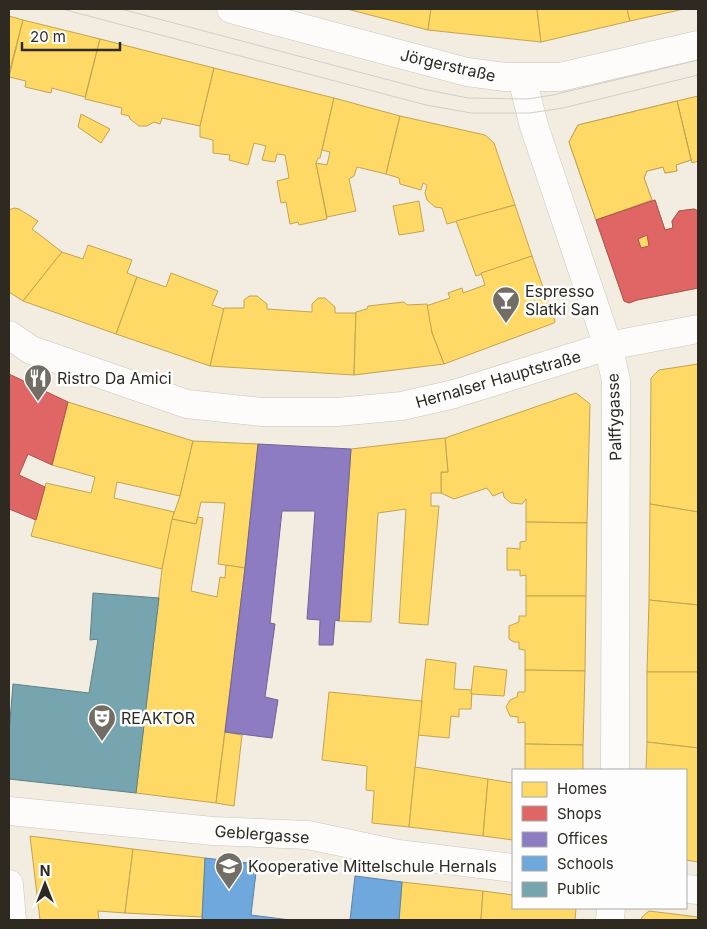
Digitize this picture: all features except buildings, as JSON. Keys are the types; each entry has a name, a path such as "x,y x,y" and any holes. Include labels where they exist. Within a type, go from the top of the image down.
{"street":[{"name":"Jörgerstraße","path":"231,9 488,76 522,78 560,77 698,45"},
{"name":"Palffygasse","path":"522,78 534,126 608,346 616,380 615,769"},
{"name":"Hernalser Hauptstraße","path":"9,335 31,350 187,404 262,412 337,412 402,406 454,394 608,346 698,328"},
{"name":"Geblergasse","path":"9,811 213,831 308,835 398,854 512,868"},
{"path":"9,884 12,920"}],"tram line":[{"path":"62,9 426,105 471,113 530,113 563,108 698,75"},
{"path":"121,9 423,89 468,98 527,99 553,95 698,60"}],"place":[{"name":"Espresso Slatki San","path":"506,324"},
{"name":"Ristro Da Amici","path":"38,402"},
{"name":"REAKTOR","path":"102,742"},
{"name":"Kooperative Mittelschule Hernals","path":"229,890"}]}
